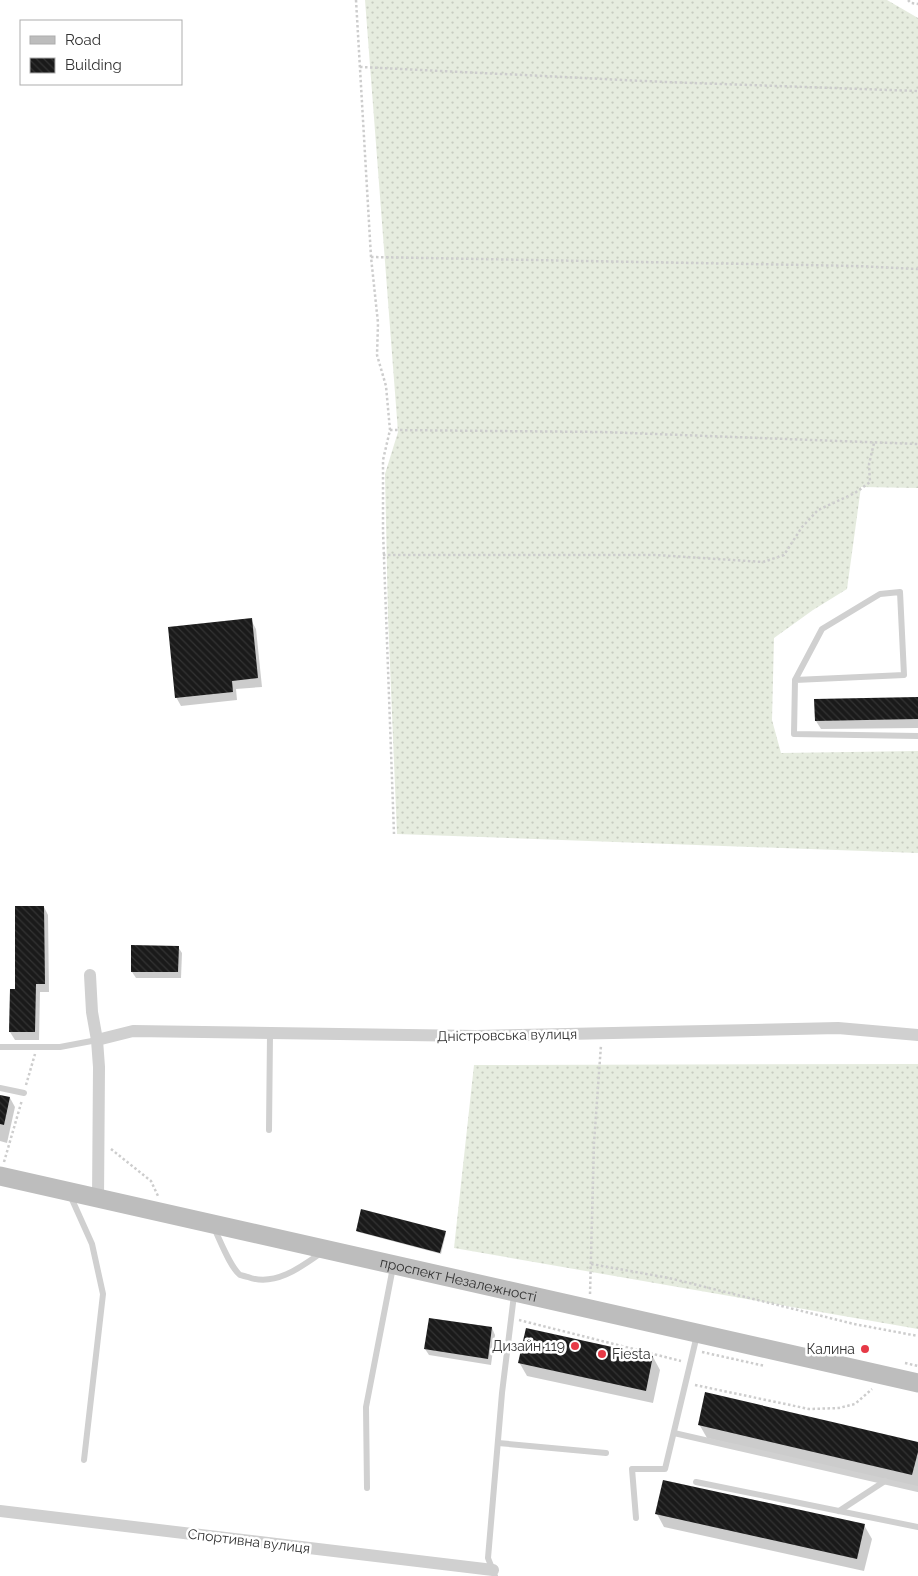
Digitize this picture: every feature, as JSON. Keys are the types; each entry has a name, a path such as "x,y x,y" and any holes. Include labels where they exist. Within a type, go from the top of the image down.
{"main road":[{"name":"проспект Незалежності","path":"2,1170 69,1192 98,1199 918,1384"}],"street":[{"path":"90,975 92,1012 99,1067 98,1199"},
{"name":"Дністровська вулиця","path":"97,1040 133,1031 476,1036 838,1028 918,1035"},
{"name":"Спортивна вулиця","path":"0,1511 494,1573"}],"lane":[{"path":"795,680 904,675 900,592 880,594 822,629 795,680 794,734 918,736"},
{"path":"269,1130 270,1034"},
{"path":"0,1047 60,1047 97,1040"},
{"path":"0,1088 24,1092"},
{"path":"69,1192 92,1244 103,1294 84,1460"},
{"path":"213,1224 227,1255 241,1275 257,1281 275,1279 300,1267 325,1250"},
{"path":"367,1488 366,1407 394,1265"},
{"path":"494,1573 488,1558 514,1292"},
{"path":"636,1518 632,1469 666,1469 697,1334"},
{"path":"674,1433 918,1489"},
{"path":"498,1443 606,1453"},
{"path":"840,1511 884,1481"},
{"path":"696,1482 918,1528"}],"path":[{"path":"356,0 371,257 378,323 377,355 386,386 390,430 383,460 384,555 394,834"},
{"path":"908,0 911,3 918,4"},
{"path":"360,67 665,82 918,91"},
{"path":"371,257 857,266 918,269"},
{"path":"390,430 602,432 918,444"},
{"path":"384,555 656,555 763,562 784,554 802,528 818,510 855,493 870,482 869,464 874,443"},
{"path":"590,1300 594,1143 602,1033"},
{"path":"2,1170 37,1048"},
{"path":"98,1139 150,1181 160,1200"},
{"path":"591,1264 669,1278 854,1324 918,1336"},
{"path":"512,1318 690,1363"},
{"path":"686,1383 808,1409 839,1408 855,1404 872,1389"}],"shaded area":[{"path":"365,0 887,0 918,18 918,488 861,487 847,589 813,610 774,638 772,720 781,753 918,751 918,853 397,834 388,617 385,474 398,432"},
{"path":"918,1064 918,1329 454,1248 474,1065"}],"building":[{"path":"252,618 258,678 232,681 233,692 175,698 168,627"},
{"path":"918,697 918,719 815,721 814,699"},
{"path":"15,906 44,906 45,984 36,984 35,1032 9,1032 10,989 15,989"},
{"path":"131,945 179,946 178,972 131,972"},
{"path":"0,1095 10,1097 4,1125 0,1124"},
{"path":"361,1209 446,1231 440,1253 356,1231"},
{"path":"429,1318 492,1327 488,1359 424,1349"},
{"path":"526,1328 653,1356 646,1391 518,1363"},
{"path":"705,1392 918,1442 918,1452 912,1475 698,1425"},
{"path":"663,1480 865,1524 857,1559 655,1514"}],"place":[{"name":"Дизайн 119","path":"575,1346"},
{"name":"Калина","path":"865,1349"},
{"name":"Fiesta","path":"602,1354"}]}
